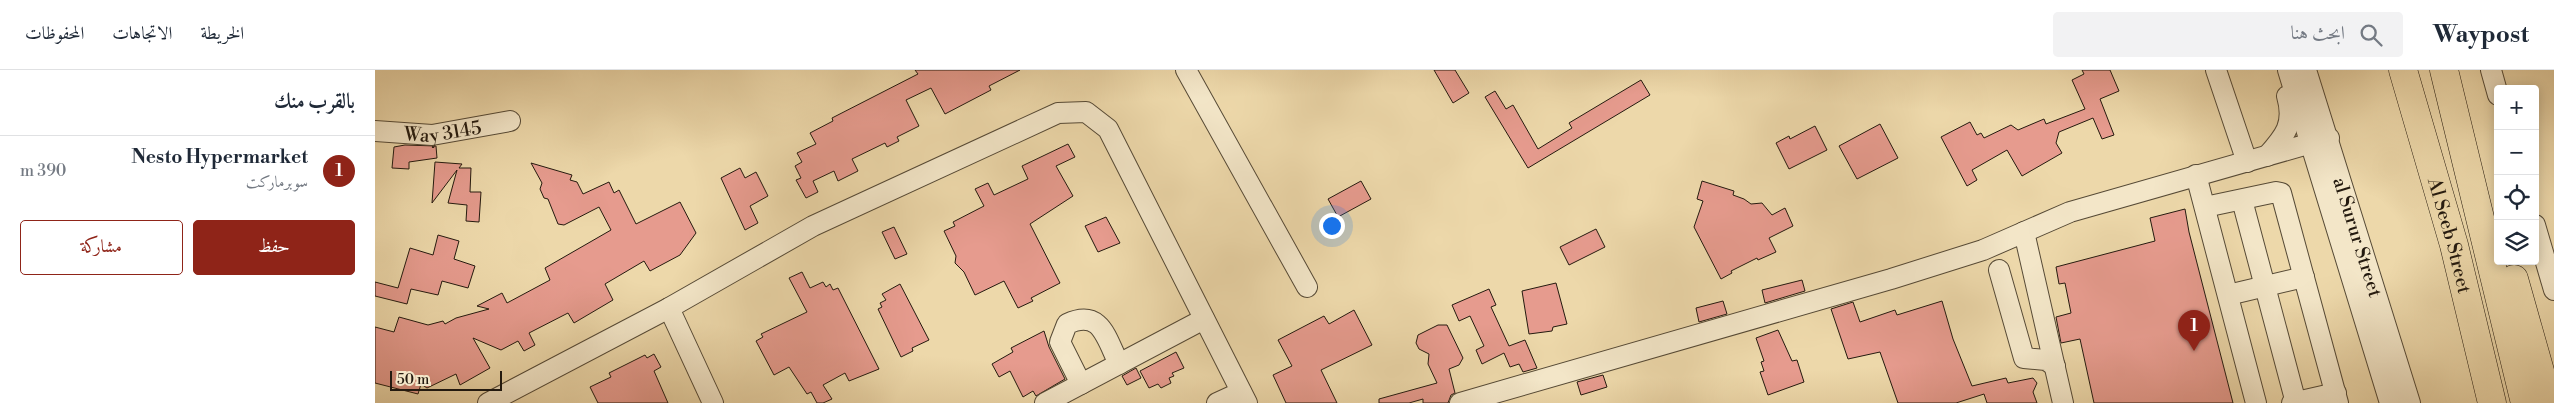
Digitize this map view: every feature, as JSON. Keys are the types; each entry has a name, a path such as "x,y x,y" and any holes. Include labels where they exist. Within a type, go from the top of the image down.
{"highway":[{"name":"Al Seeb Street","path":"2403,70 2454,245 2492,403"},
{"name":"Al Seeb Street","path":"2447,78 2525,403"},
{"path":"2447,78 2465,109 2497,220"},
{"path":"2510,265 2549,403"}],"street":[{"path":"1186,70 1307,287"},
{"path":"2216,70 2257,159"},
{"path":"2257,159 2284,138 2290,122 2289,104 2279,70"},
{"name":"al Surur Street","path":"2288,70 2320,141 2410,403"},
{"name":"al Surur Street","path":"2306,70 2344,252 2390,403"},
{"path":"2491,70 2495,85"},
{"path":"488,403 669,308 813,226 1058,113 1086,112 1108,129 1244,397 1217,403"},
{"name":"Way 3145","path":"375,131 431,135 510,121"},
{"path":"1460,403 1689,335 1891,279 1983,250 2070,212 2320,141"},
{"path":"2196,175 2256,403"},
{"path":"2205,207 2276,192 2281,193 2337,398 2294,403 2242,200"},
{"path":"2024,232 2063,403"},
{"path":"2539,239 2554,290"},
{"path":"2344,252 2340,273 2382,403"},
{"path":"2228,295 2304,277"},
{"path":"2035,279 2001,279 2024,358 2046,360 2055,366"},
{"path":"669,308 713,403"},
{"path":"1081,384 1060,342 1067,324 1080,318 1091,319 1099,326 1119,364"},
{"path":"1045,403 1204,319"}],"building":[{"path":"915,70 1020,70 989,86 991,90 945,114 931,88 906,100 919,126 897,137 899,141 887,147 885,143 852,159 858,171 838,181 834,171 813,181 818,192 806,198 796,180 801,178 795,166 802,162 797,153 816,144 810,133 833,121 832,118 918,74"},
{"path":"1434,70 1455,70 1469,93 1453,103"},
{"path":"2082,70 2110,70 2119,91 2100,99 2114,135 2102,139 2093,118 2059,132 2056,143 2062,153 2022,176 2007,150 1972,170 1977,180 1967,186 1941,137 1970,122 1977,135 1981,133 1984,138 2011,125 2018,130 2044,119 2046,124 2085,109 2072,80 2084,74"},
{"path":"1641,80 1650,95 1528,168 1485,97 1495,91 1506,109 1513,105 1538,149 1572,128 1569,123"},
{"path":"1880,124 1898,158 1857,179 1839,146"},
{"path":"1815,126 1827,150 1789,169 1776,143 1789,136 1790,139"},
{"path":"1068,144 1075,157 1056,166 1073,196 1030,224 1060,283 1031,298 1033,301 1018,308 1004,281 975,295 964,272 955,263 956,256 944,231 955,226 953,222 984,206 975,189 988,183 994,195 1028,179 1022,166"},
{"path":"405,145 436,146 437,158 409,162 409,169 392,168 394,147"},
{"path":"435,162 462,164 459,168 471,168 470,192 481,192 479,222 466,221 467,205 448,203 457,170 432,203"},
{"path":"531,163 572,175 570,180 577,182 583,194 609,182 614,193 619,190 636,224 680,202 696,233 680,255 650,271 644,261 605,284 613,300 574,323 568,313 529,333 535,345 524,351 518,341 501,350 473,338 490,368 460,385 456,374 427,388 421,384 418,394 375,383 375,327 394,332 399,317 428,325 443,321 445,324 456,318 489,309 477,306 502,293 507,303 550,280 545,268 611,230 599,207 564,225 558,224 548,199 544,198 540,189 542,183"},
{"path":"740,168 745,178 756,172 768,196 750,206 758,223 745,230 721,178"},
{"path":"1361,181 1371,199 1338,217 1328,199"},
{"path":"1702,181 1734,191 1733,195 1751,204 1762,203 1772,215 1785,208 1793,226 1769,238 1776,252 1758,260 1757,258 1731,271 1732,273 1721,279 1694,227 1703,201 1697,199"},
{"path":"2185,209 2189,232 2233,403 2094,403 2080,339 2061,343 2056,317 2071,313 2065,283 2059,284 2056,267 2155,241 2150,218"},
{"path":"1106,217 1120,243 1098,252 1085,226"},
{"path":"894,227 907,254 895,259 882,232"},
{"path":"1596,229 1605,247 1569,265 1560,247"},
{"path":"438,235 459,241 454,259 475,266 468,288 442,281 438,295 411,289 407,304 375,296 375,282 398,288 410,248 433,255"},
{"path":"802,272 810,288 823,282 826,287 830,284 833,290 838,288 879,369 849,381 845,373 823,385 832,399 823,403 817,403 811,392 807,394 789,367 774,375 756,341 763,337 761,334 807,312 789,278"},
{"path":"1802,280 1805,291 1765,303 1762,290"},
{"path":"1556,283 1567,324 1553,327 1552,331 1529,334 1522,291"},
{"path":"900,284 929,340 912,348 913,351 901,357 878,309 882,307 880,303 886,300 882,294"},
{"path":"1489,289 1496,305 1491,307 1509,346 1525,340 1537,368 1523,372 1519,364 1510,367 1504,353 1482,364 1476,350 1484,346 1470,316 1459,321 1452,305"},
{"path":"1723,301 1727,314 1699,322 1696,308"},
{"path":"1942,301 1953,339 1972,386 2006,378 2008,383 2033,378 2037,383 2033,392 2037,403 1987,403 1984,394 1956,403 1898,403 1880,352 1848,359 1831,309 1853,302 1860,322 1895,310 1897,315"},
{"path":"1354,310 1372,345 1321,370 1337,403 1286,403 1273,375 1292,366 1278,340 1324,316 1329,324"},
{"path":"1438,325 1447,325 1463,358 1459,365 1449,369 1455,393 1451,395 1448,403 1423,403 1423,399 1409,403 1379,403 1379,399 1437,383 1428,364 1429,354 1419,349 1416,343 1418,335"},
{"path":"1778,330 1792,361 1797,360 1804,382 1768,395 1760,372 1764,371 1761,362 1764,361 1756,338"},
{"path":"1044,331 1049,347 1065,379 1036,396 1033,391 1023,397 1010,371 999,377 992,364 1013,352 1011,348"},
{"path":"1176,352 1184,368 1172,373 1174,376 1169,378 1171,383 1161,388 1158,384 1149,388 1140,371"},
{"path":"654,354 661,367 654,371 668,403 598,403 590,387 611,377 609,373 645,355 647,358"},
{"path":"1136,368 1141,378 1127,385 1122,376"},
{"path":"1603,375 1607,387 1581,395 1577,382"}],"place":[{"name":"Nesto Hypermarket","path":"2194,351"}]}
